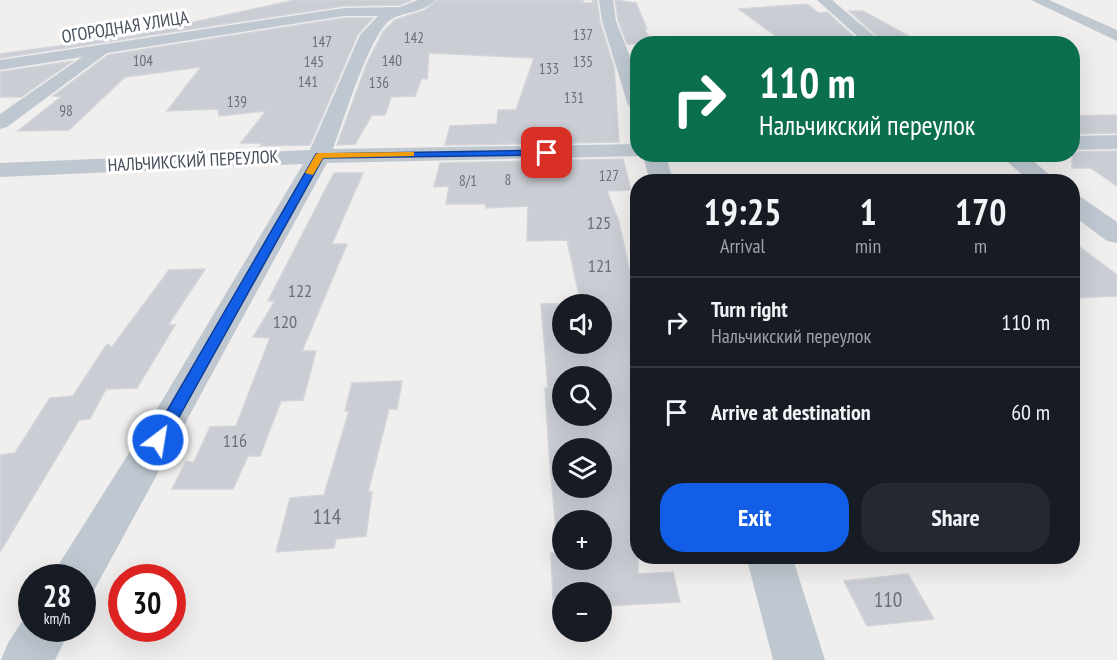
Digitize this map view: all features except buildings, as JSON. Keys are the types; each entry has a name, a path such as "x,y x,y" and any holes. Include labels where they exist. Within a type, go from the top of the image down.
{"street":[{"path":"84,564 181,400 319,156 368,35 385,17 428,0"},
{"path":"606,0 609,21 630,82"},
{"path":"824,0 867,36"},
{"path":"1038,0 1117,36"},
{"name":"ОГОРОДНАЯ УЛИЦА","path":"0,64 344,12 398,11"},
{"path":"0,123 104,50"},
{"path":"1080,143 1117,142"},
{"name":"НАЛЬЧИКСКИЙ ПЕРЕУЛОК","path":"0,170 319,156 630,152"},
{"path":"1020,162 1036,174"},
{"path":"1080,208 1117,235"},
{"path":"771,564 799,660"},
{"path":"27,660 38,642"}],"slow traffic":[{"path":"310,173 319,156 410,154"}],"route":[{"path":"158,440 319,156 547,153"}]}
